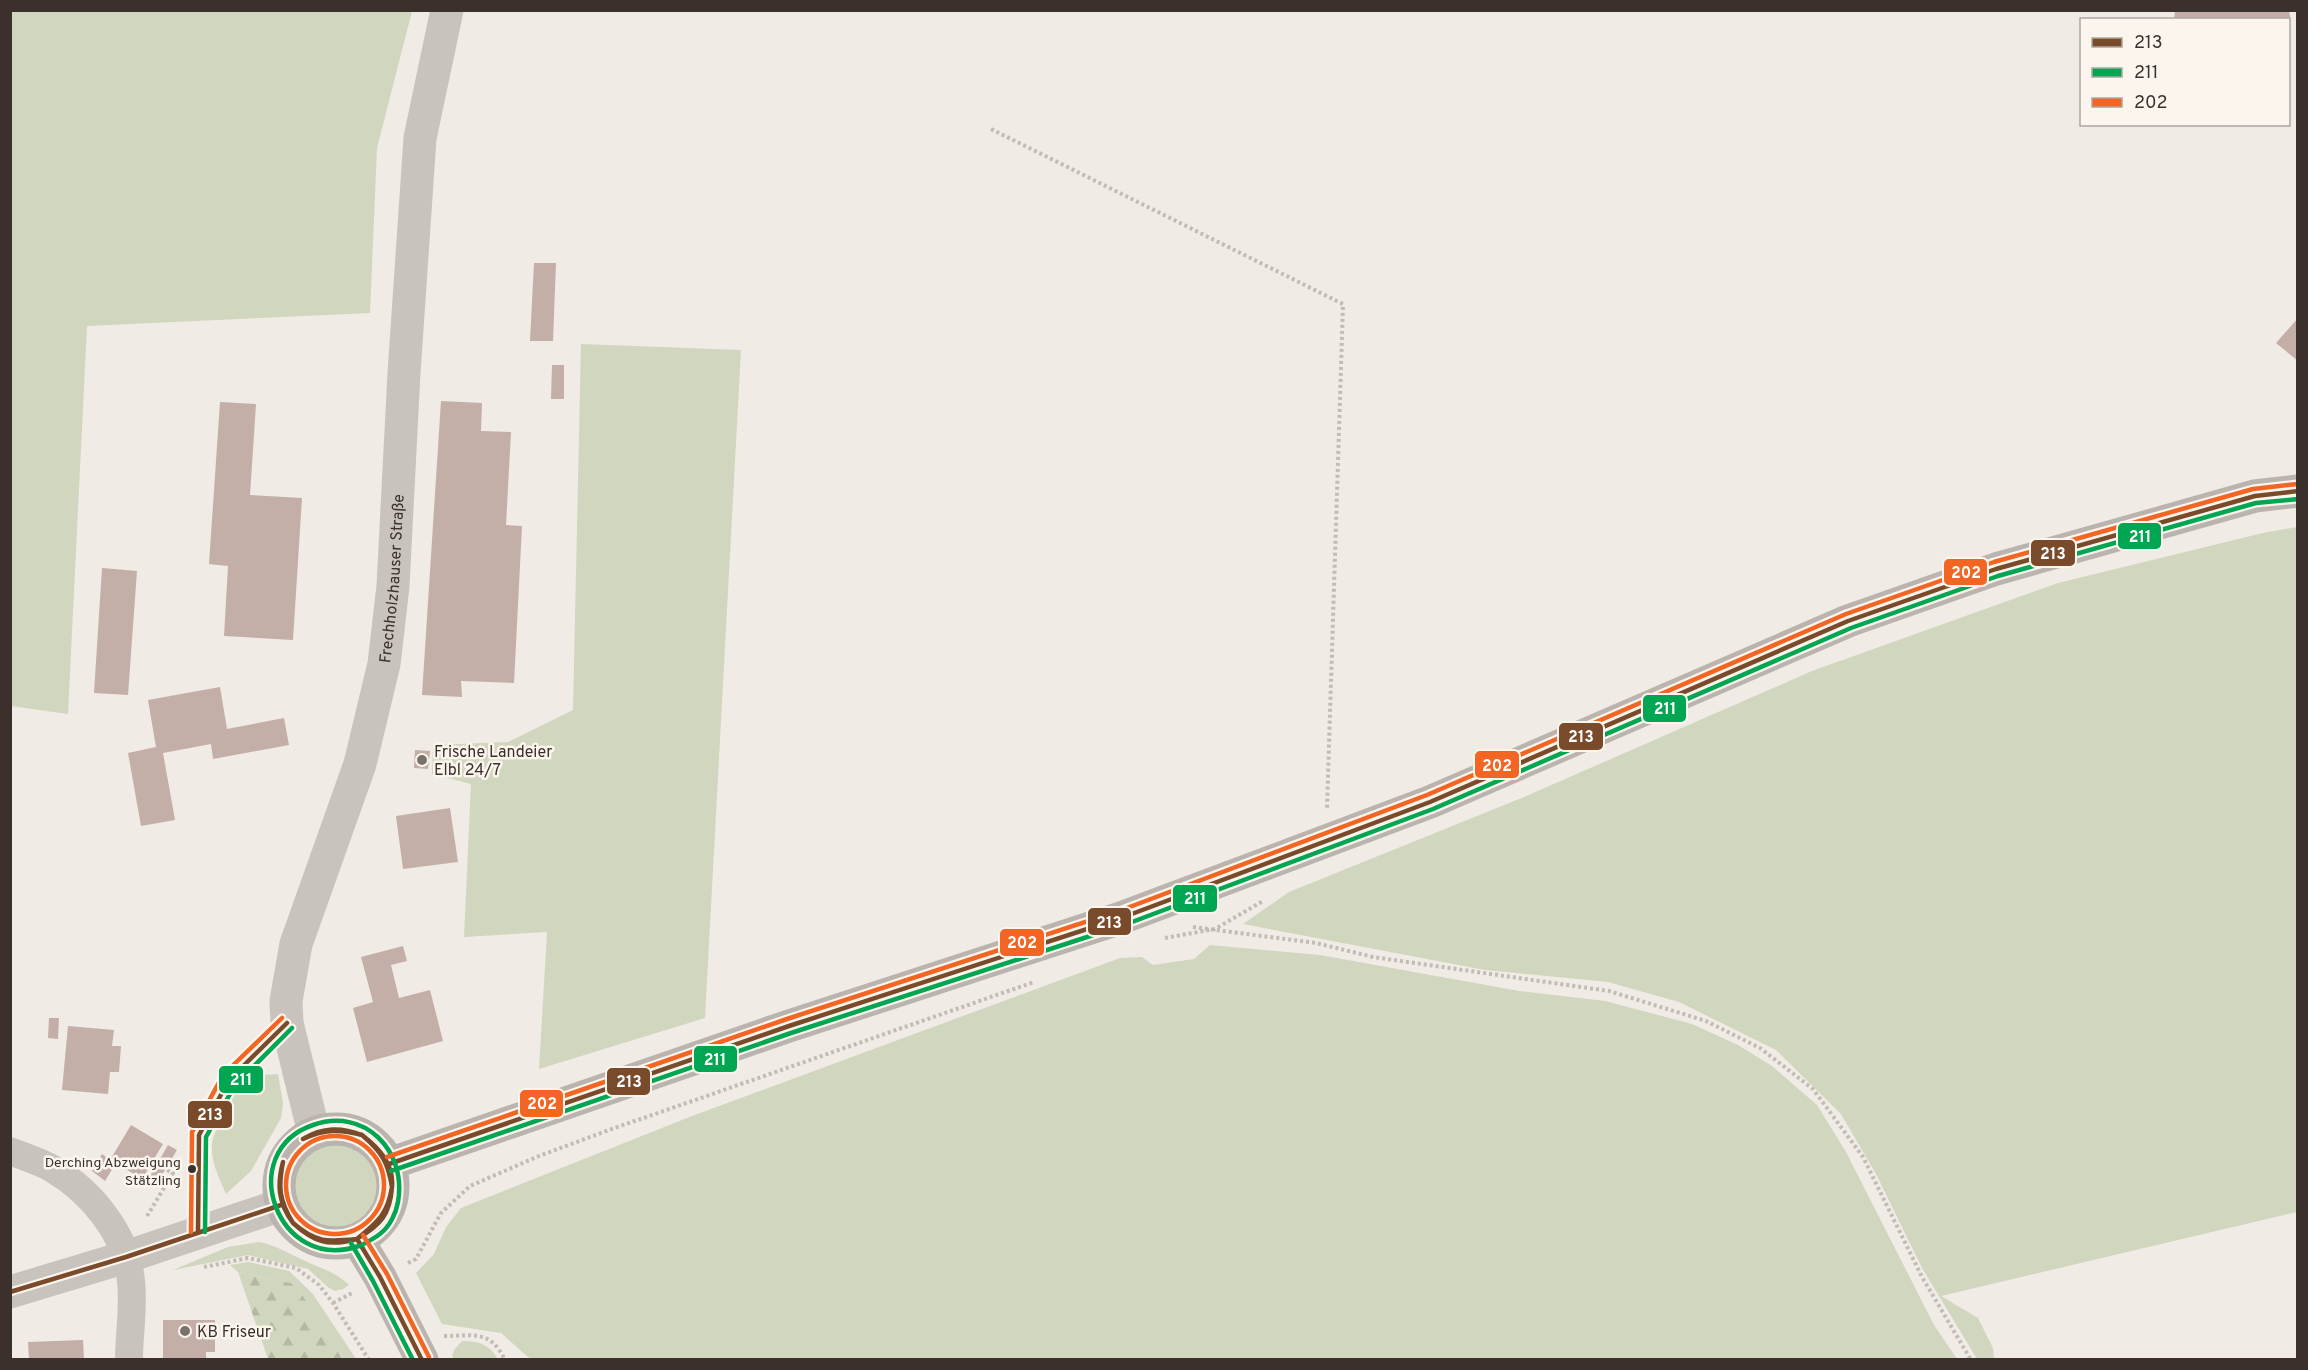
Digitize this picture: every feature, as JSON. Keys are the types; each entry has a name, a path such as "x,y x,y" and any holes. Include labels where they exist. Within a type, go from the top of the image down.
{"main road":[{"path":"389,1164 789,1026 1121,918 1326,842 1431,802 1848,621 1996,569 2255,496 2298,491"},
{"path":"328,1129 344,1129 358,1133 381,1151 389,1164 393,1179 393,1194 389,1208 370,1232 357,1239 342,1243 327,1243 312,1239 288,1219 281,1205 278,1191 283,1162 291,1150 314,1133 328,1129"},
{"path":"357,1239 380,1277 416,1348"}],"street":[{"name":"Frechholzhauser Straße","path":"314,1133 287,1023 286,1000 296,944 360,764 384,664 393,586 420,138 447,10"},
{"path":"10,1151 53,1169 90,1196 120,1244 131,1282 129,1359"},
{"path":"10,1292 120,1244 198,1232 281,1205"}],"lane":[{"path":"198,1232 199,1135 229,1080 287,1023"}],"path":[{"path":"991,129 1344,304 1326,842"},
{"path":"1191,927 1316,943 1384,959 1609,991 1706,1021 1760,1048 1813,1089 1863,1158 1922,1277 1971,1359"},
{"path":"120,1244 147,1217 174,1173 166,1169"},
{"path":"202,1268 248,1258 296,1268 319,1286 369,1359"},
{"path":"416,1348 483,1336 499,1347 505,1359"}],"green space":[{"path":"11,10 412,11 377,148 370,313 87,326 68,714 11,706"},
{"path":"581,344 741,350 705,1018 539,1069 547,932 464,937 471,784 432,774 433,745 508,742 573,710"},
{"path":"2297,527 2297,1212 1941,1296 1978,1318 1993,1348 1994,1359 1977,1359 1922,1268 1876,1174 1841,1114 1776,1050 1679,1002 1608,982 1485,970 1243,924 1289,892 1524,797 1812,671 2058,583 2263,533"},
{"path":"1210,945 1320,955 1519,991 1605,1001 1692,1024 1738,1045 1772,1066 1817,1105 1846,1152 1934,1325 1957,1359 534,1359 528,1357 501,1333 442,1324 416,1273 434,1254 446,1227 461,1208 692,1116 1120,958 1142,957 1153,965 1194,959"},
{"path":"278,1074 283,1103 281,1118 251,1171 226,1194 216,1170 212,1152 213,1139 220,1120 230,1100 246,1080"},
{"path":"335,1143 359,1150 371,1162 378,1186 371,1210 359,1222 335,1229 311,1222 299,1210 292,1186 299,1162 311,1150"},
{"path":"259,1242 276,1247 327,1270 349,1285 335,1291 308,1269 248,1255 173,1270 228,1247"},
{"path":"248,1262 289,1271 313,1294 356,1359 345,1359 295,1284 238,1272 230,1265"},
{"path":"238,1272 295,1284 345,1359 268,1359"},
{"path":"462,1341 483,1344 498,1359 454,1359 452,1356 454,1350"}],"building":[{"path":"2175,10 2289,10 2290,18 2174,18"},
{"path":"534,263 556,263 553,341 530,341"},
{"path":"2298,318 2298,361 2276,343"},
{"path":"552,365 564,365 564,399 551,399"},
{"path":"441,401 482,403 481,431 511,432 506,525 522,526 514,683 461,681 462,697 422,695"},
{"path":"220,402 256,404 250,495 302,498 293,640 224,636 228,566 209,564"},
{"path":"102,568 137,571 128,695 94,693"},
{"path":"220,687 227,729 284,718 289,745 213,759 211,744 163,753 175,820 141,826 128,753 156,747 148,700"},
{"name":"Frische Landeier Elbl 24/7","path":"415,750 430,751 428,769 414,768"},
{"path":"450,808 458,862 403,869 396,816"},
{"path":"403,946 407,961 391,965 399,998 430,990 443,1041 367,1062 353,1008 373,1002 361,957"},
{"path":"49,1018 59,1018 58,1039 48,1038"},
{"path":"68,1026 114,1030 112,1046 121,1046 119,1072 110,1072 108,1094 62,1090"},
{"path":"131,1125 163,1144 142,1179 116,1163 105,1181 92,1171 102,1154 110,1160"},
{"path":"168,1145 177,1150 157,1183 149,1178"},
{"path":"163,1320 215,1320 215,1352 206,1352 206,1360 163,1360"},
{"path":"83,1340 84,1360 29,1360 28,1342"}],"transit line":[{"name":"202","path":"387,1157 787,1019 1119,911 1427,795 1846,614 1994,562 2253,489 2297,484"},
{"name":"213","path":"389,1164 789,1026 1121,918 1430,802 1848,621 1996,569 2255,496 2298,491"},
{"name":"211","path":"391,1171 791,1033 1124,925 1433,809 1851,628 1998,576 2256,503 2298,499"},
{"name":"202","path":"191,1232 192,1132 223,1075 282,1018"},
{"name":"213","path":"198,1232 199,1135 229,1080 287,1023"},
{"name":"211","path":"205,1232 206,1137 235,1085 292,1028"},
{"name":"211","path":"359,1246 330,1250 306,1243 288,1227 276,1206 271,1183 275,1159 289,1139 313,1125 332,1121 349,1122 365,1128 378,1137 389,1150 396,1166 399,1183 398,1202 394,1215 384,1230 362,1245"},
{"name":"213","path":"303,1139 325,1130 347,1131 362,1135"},
{"name":"213","path":"303,1139 332,1131 362,1135"},
{"name":"213","path":"362,1135 384,1157 391,1171 392,1187"},
{"name":"213","path":"362,1135 383,1158 392,1187"},
{"name":"202","path":"335,1136 354,1140 369,1151 380,1166 384,1185 380,1204 369,1219 354,1230 335,1234 316,1230 301,1219 290,1204 286,1185 290,1166 301,1151 316,1140 335,1136"},
{"name":"213","path":"283,1162 280,1179 281,1193 293,1223"},
{"name":"213","path":"283,1162 280,1193 284,1208 293,1223"},
{"name":"213","path":"358,1238 381,1216 388,1204 392,1187"},
{"name":"213","path":"358,1238 383,1218 389,1205 392,1187"},
{"name":"213","path":"10,1292 126,1257 281,1205"},
{"name":"213","path":"293,1223 301,1230 322,1240 357,1239"},
{"name":"213","path":"293,1223 308,1235 322,1241 338,1243 357,1239"},
{"name":"202","path":"363,1235 387,1274 429,1357"},
{"name":"213","path":"357,1239 380,1277 422,1360"},
{"name":"211","path":"351,1243 413,1360"}],"place":[{"name":"Frische Landeier Elbl 24/7","path":"422,760"},
{"name":"Derching Abzweigung Stätzling","path":"192,1169"},
{"name":"KB Friseur","path":"185,1331"}]}
